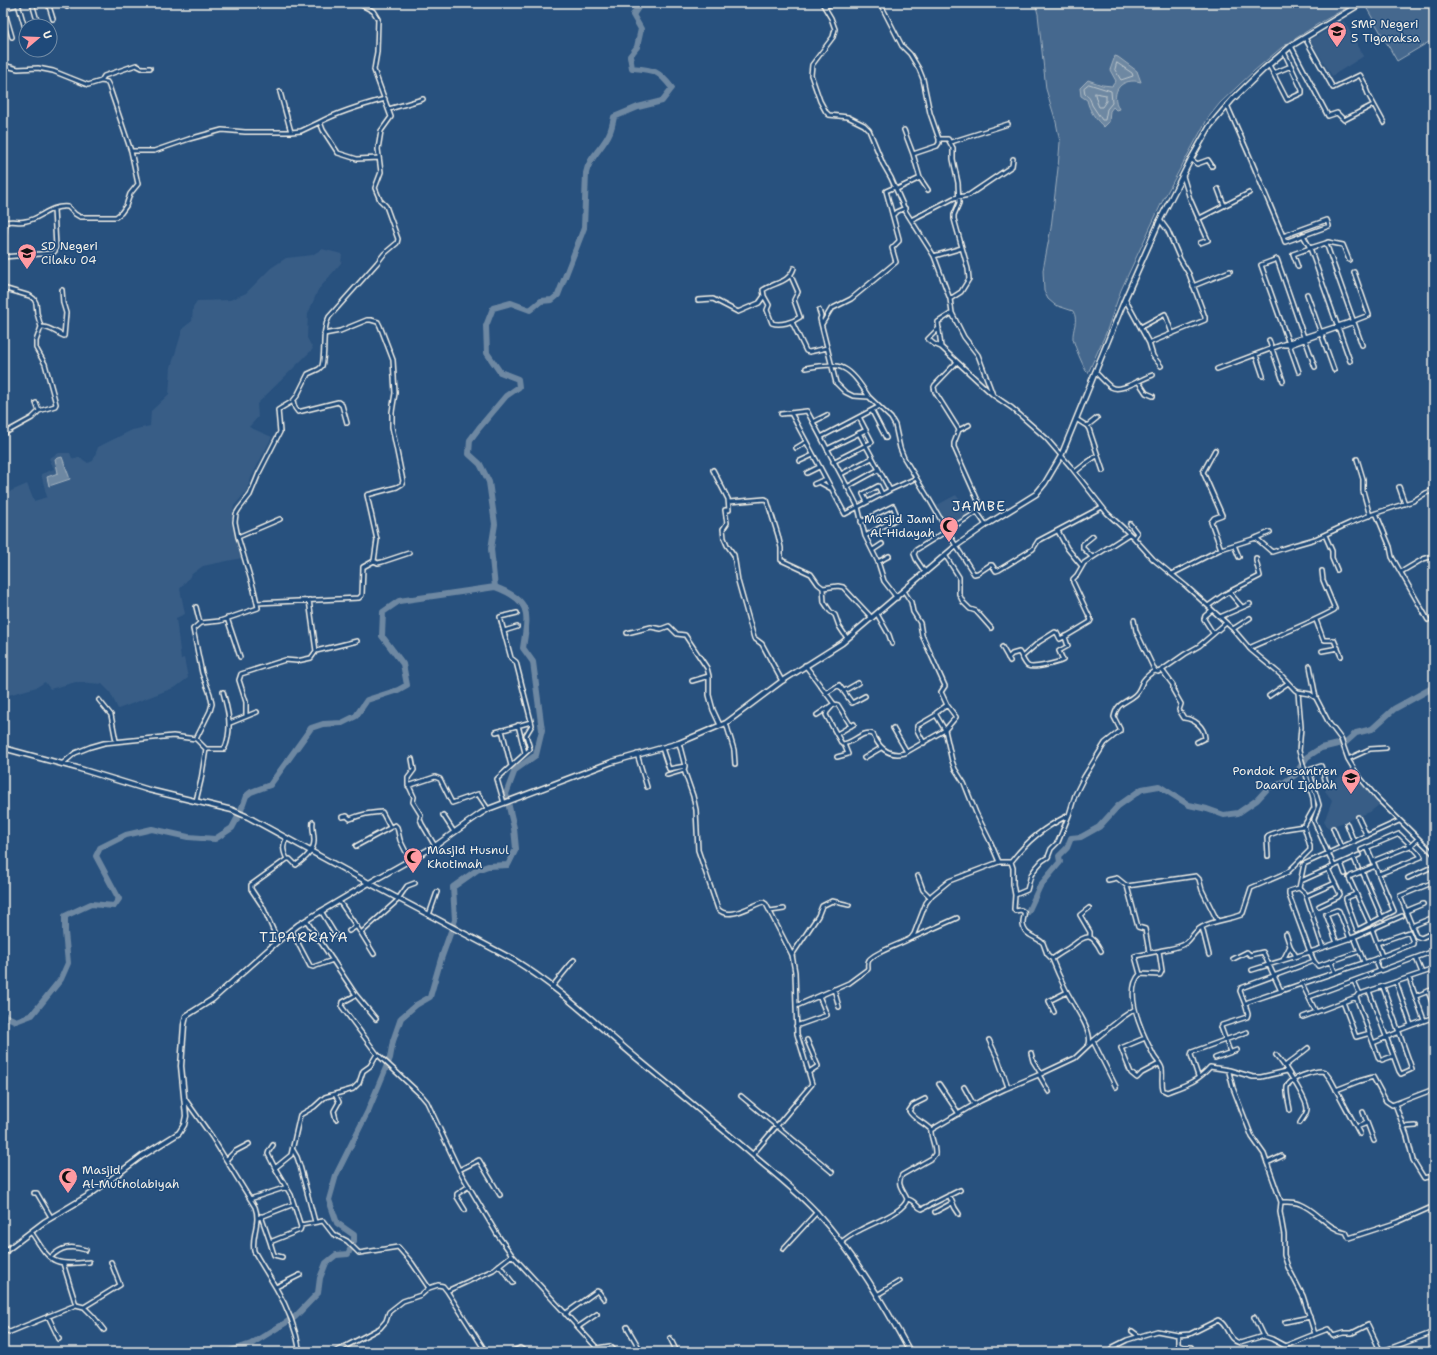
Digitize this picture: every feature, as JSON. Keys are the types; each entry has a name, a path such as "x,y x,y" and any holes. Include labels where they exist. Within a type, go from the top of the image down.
{"street":[{"path":"12,37 3,9 22,3"},
{"path":"32,3 36,18"},
{"path":"48,3 53,18"},
{"path":"66,3 67,7"},
{"path":"196,739 212,704 202,673 192,631 200,623 220,621 258,608 238,537 236,522 237,511 250,495 259,473 280,432 278,410 293,401 299,394 308,374 320,369 322,366 326,322 384,254 397,243 398,239 386,206 380,200 375,188 382,172 378,148 381,131 391,117 374,70 377,52 378,20 373,11 358,3"},
{"path":"822,3 834,25 835,33 812,65 811,75 820,102 829,116 846,116 867,127 883,164 911,220 934,256 950,300 952,313 964,337 978,355 993,394"},
{"path":"825,7 833,3"},
{"path":"880,3 902,46 910,54 920,69 930,114 939,139 937,146 913,154"},
{"path":"3,1253 52,1217 91,1194 156,1147 179,1133 186,1120 181,1066 186,1016 213,999 291,930 369,883 435,846 488,809 612,762 637,754 679,744 726,723 782,681 847,638 897,598 956,546 986,525 1036,494 1045,483 1061,456 1094,372 1160,220 1191,159 1210,126 1227,105 1291,46 1362,3"},
{"path":"18,4 22,18"},
{"path":"1305,38 1332,87 1336,88 1360,75 1366,86 1373,106 1384,123"},
{"path":"1291,46 1328,116 1338,113 1343,119 1346,120 1373,106"},
{"path":"1269,65 1288,100 1302,93 1303,91 1284,52"},
{"path":"3,65 53,71 88,84 101,81 107,82 131,151 138,184 130,194 126,206 119,215 113,218 80,217 68,207 54,209 28,221 12,220 6,222 3,242"},
{"path":"101,81 104,76 134,66 150,68"},
{"path":"1274,73 1290,66"},
{"path":"280,92 291,132"},
{"path":"131,151 154,151 222,130 245,132 301,131 358,106 385,99"},
{"path":"389,109 423,99"},
{"path":"1227,105 1249,155 1282,236 1285,242 1329,226 1327,220 1282,236"},
{"path":"320,122 322,130 338,153 357,159 379,158"},
{"path":"951,142 1008,124"},
{"path":"904,130 920,178 928,190"},
{"path":"939,139 946,138 951,142 953,148 953,161 958,177 959,197 954,219 969,279 961,292 950,300"},
{"path":"911,220 954,198 969,196 1010,168 1013,165 1013,159"},
{"path":"1191,159 1197,164 1208,160 1212,166"},
{"path":"1183,176 1190,199 1208,240 1200,243"},
{"path":"822,324 831,309 851,299 896,262 892,248 899,241 899,239 886,191 920,178"},
{"path":"1218,189 1224,205"},
{"path":"1198,219 1249,193"},
{"path":"893,215 905,208"},
{"path":"3,257 53,253 56,247 54,209"},
{"path":"1149,343 1204,320 1205,317 1193,286 1168,231 1160,220"},
{"path":"1304,235 1350,361"},
{"path":"1326,242 1362,345"},
{"path":"1298,267 1293,254 1326,242 1343,245 1349,260"},
{"path":"934,256 962,248"},
{"path":"1299,372 1261,265 1278,259 1315,367"},
{"path":"791,276 798,292 794,300 800,315 792,322 777,324 772,323 767,310 770,305 764,296 764,289 791,276 794,268"},
{"path":"1193,286 1230,271"},
{"path":"1218,368 1369,315 1354,272"},
{"path":"3,288 34,299 36,303 40,327 36,341 36,348 45,364 56,404 55,406 39,411 32,418 3,434"},
{"path":"40,327 49,328 64,336 64,320 66,314 62,290"},
{"path":"1308,294 1334,370"},
{"path":"698,300 713,299 738,312 759,303 764,296"},
{"path":"1125,299 1141,327 1154,356 1161,366"},
{"path":"818,310 821,316 820,319 836,383 845,392 853,396 869,397"},
{"path":"941,347 938,322 952,313"},
{"path":"1141,327 1165,314 1172,333"},
{"path":"324,334 340,331 367,320 375,320 380,326 393,360 395,392 392,412 392,427 403,481 402,484 397,487 367,495 377,540 374,561"},
{"path":"792,322 803,348 806,351 809,352 827,348"},
{"path":"939,328 928,339 941,347 956,362 993,394 1029,422 1046,438 1102,507 1153,559 1172,574 1233,629 1249,648 1298,692 1310,694 1316,698"},
{"path":"1269,340 1283,381"},
{"path":"1256,355 1263,376"},
{"path":"956,362 935,384 934,387 935,392 959,430"},
{"path":"806,368 831,365 850,372 869,397 891,418 895,425 900,448 904,458 974,574 990,565 992,565 996,571 1033,549 1038,541 1102,507"},
{"path":"1094,372 1116,389 1128,386 1153,375"},
{"path":"1138,381 1146,393 1153,396"},
{"path":"293,401 298,412 333,403 341,403 347,423"},
{"path":"36,403 39,411"},
{"path":"821,437 878,407"},
{"path":"781,414 807,411 858,507 865,536 878,562 884,581 897,598"},
{"path":"872,411 886,438"},
{"path":"790,413 845,514 914,479"},
{"path":"813,422 827,415"},
{"path":"834,462 872,442 859,417"},
{"path":"1087,426 1098,418"},
{"path":"1076,419 1087,426 1091,433 1103,471"},
{"path":"925,572 916,559 914,552 979,510 979,503 954,447 959,430 969,425"},
{"path":"827,449 866,430"},
{"path":"859,433 890,490"},
{"path":"796,448 806,442"},
{"path":"1215,450 1202,471 1222,515 1214,518 1211,522 1221,549"},
{"path":"800,461 813,455"},
{"path":"1075,472 1098,455"},
{"path":"840,474 872,458"},
{"path":"1357,459 1362,476 1363,491 1370,516"},
{"path":"807,473 819,467"},
{"path":"713,470 729,502 729,510 725,510 727,523 723,529 724,538 727,546 734,555 738,581 754,638 762,644 782,681"},
{"path":"848,487 878,470"},
{"path":"814,484 826,479"},
{"path":"819,482 830,488"},
{"path":"867,502 863,494 878,486 882,494"},
{"path":"1399,487 1405,504"},
{"path":"1256,538 1272,552 1311,541 1344,525 1418,499 1426,493 1434,490"},
{"path":"729,502 740,500 767,500 778,535 781,548 781,560 810,574 823,588 838,586 843,587 872,618"},
{"path":"861,522 893,506 898,518 865,536"},
{"path":"977,512 986,525"},
{"path":"1376,513 1390,547 1391,556 1428,620"},
{"path":"238,537 280,519"},
{"path":"1130,524 1137,533 1134,538"},
{"path":"1058,531 1067,548 1081,565"},
{"path":"1172,574 1221,549 1270,532"},
{"path":"1022,657 1039,642 1055,632 1060,640 1090,622 1091,620 1073,580 1081,565 1129,534"},
{"path":"1325,535 1332,551 1332,558 1337,570"},
{"path":"1092,557 1082,544 1093,536"},
{"path":"872,550 882,544"},
{"path":"1234,545 1239,557"},
{"path":"257,603 356,599 361,597 363,567 374,561 382,562 409,553"},
{"path":"945,555 959,577 959,594 963,602 976,611 991,628"},
{"path":"878,562 889,556"},
{"path":"1401,572 1424,559 1434,556"},
{"path":"1208,606 1229,592 1260,576 1256,558"},
{"path":"1249,648 1278,634 1316,620 1335,609 1323,580 1322,571"},
{"path":"823,588 824,602 828,609 835,615 839,626 847,638"},
{"path":"844,744 864,734 870,733 873,734 881,748 888,753 902,754 945,730 956,717 940,692 945,688 945,685 922,635 920,623 913,612 911,602 904,591"},
{"path":"1229,592 1242,607"},
{"path":"309,600 316,651"},
{"path":"1220,617 1250,604"},
{"path":"196,607 200,623"},
{"path":"1212,610 1205,616 1204,619 1213,633"},
{"path":"505,802 497,779 530,749 526,735 532,725 516,662 511,658 500,617 516,613"},
{"path":"877,614 889,635 892,644"},
{"path":"227,618 240,657"},
{"path":"1233,629 1250,618"},
{"path":"1134,620 1136,631 1155,670"},
{"path":"1316,620 1323,639 1334,640 1341,656"},
{"path":"1155,670 1158,672 1162,670 1199,646 1226,623"},
{"path":"627,633 652,627 661,629 669,626 677,634 684,634 706,668 709,676 709,695 713,710 720,725"},
{"path":"504,631 517,627"},
{"path":"1008,658 1018,652 1030,667 1049,665 1062,660 1063,658 1059,651 1068,646 1065,639 1066,636"},
{"path":"246,716 246,702 239,680 241,674 285,660 297,661 311,658 316,651 357,641"},
{"path":"1002,647 1010,661"},
{"path":"1322,651 1338,648"},
{"path":"805,665 816,682 834,704 838,705 852,725 837,734"},
{"path":"1310,666 1316,698 1329,723 1341,739 1348,758 1357,774 1399,821 1434,854"},
{"path":"1015,895 1028,890 1031,875 1040,863 1048,857 1053,847 1058,842 1070,815 1075,795 1084,776 1106,743 1120,732 1114,717 1120,705 1122,702 1136,694 1145,679 1155,670"},
{"path":"1162,670 1173,685 1173,690 1182,704 1179,710 1180,713 1184,718 1192,719 1196,722 1202,730 1204,738 1197,742"},
{"path":"692,681 709,676"},
{"path":"844,691 858,683"},
{"path":"1269,696 1288,683"},
{"path":"826,693 839,685 852,703 865,696"},
{"path":"62,765 75,753 90,747 116,741 173,736 196,739 206,749 224,749 226,746 230,723 223,692"},
{"path":"1140,974 1135,956 1179,946 1186,943 1196,930 1202,927 1217,920 1241,915 1251,888 1288,872 1310,850 1304,826 1314,808 1313,798 1299,751 1301,727 1298,692"},
{"path":"99,700 111,715 116,741"},
{"path":"817,715 834,704"},
{"path":"834,704 826,715 841,743 844,744 848,754 837,757"},
{"path":"924,743 916,726 936,715 947,705"},
{"path":"230,723 257,712"},
{"path":"936,715 945,730 955,769 964,783 999,862"},
{"path":"496,732 531,722"},
{"path":"726,723 734,750 735,764"},
{"path":"518,725 525,753"},
{"path":"894,728 907,752"},
{"path":"502,730 511,766"},
{"path":"679,744 685,766 684,770 696,810 698,850 718,909 724,914 732,913 763,902 770,911 792,955 795,972 796,1026 812,1084 753,1154"},
{"path":"3,748 149,790 232,810 248,817 514,960 552,987 753,1154 817,1212 841,1242 877,1295 910,1352"},
{"path":"662,748 669,769 685,766"},
{"path":"864,758 881,748"},
{"path":"1348,758 1370,749 1386,748"},
{"path":"196,801 206,749"},
{"path":"637,754 647,787"},
{"path":"412,759 414,770 408,778 408,786 414,797 413,802 420,814 422,824 435,846"},
{"path":"1326,782 1321,766 1309,770 1319,805 1314,819 1334,866"},
{"path":"667,775 684,770"},
{"path":"408,786 436,777 440,779 452,803 479,794 488,809"},
{"path":"342,817 346,816 350,819 366,813 372,814 382,812 390,827"},
{"path":"443,815 454,832"},
{"path":"1011,862 1025,844 1036,835 1070,815"},
{"path":"1358,817 1367,836"},
{"path":"1299,888 1304,864 1399,821"},
{"path":"287,838 283,846 284,853 286,858 290,859 296,865 311,851 314,840 312,828 313,822"},
{"path":"1347,824 1354,842"},
{"path":"356,846 396,825 400,840 410,860"},
{"path":"1268,856 1267,838 1269,835 1285,829 1304,826"},
{"path":"1333,828 1341,847"},
{"path":"1361,850 1399,834 1420,854 1421,857 1379,874"},
{"path":"1373,861 1410,846 1418,839"},
{"path":"1356,894 1346,898 1346,900 1357,930 1394,911 1367,847"},
{"path":"1301,881 1359,855"},
{"path":"278,941 263,907 250,887 252,883 286,858"},
{"path":"1354,858 1358,868"},
{"path":"911,938 926,902 949,881 999,862 1011,862"},
{"path":"1011,862 1013,868 1012,884 1015,895 1014,909 1016,911 1021,910 1024,912 1023,922 1026,933 1043,943 1047,954 1052,959 1086,1028 1089,1037 1089,1046"},
{"path":"1341,864 1345,874"},
{"path":"1370,924 1349,878 1375,866"},
{"path":"1408,878 1434,866"},
{"path":"1318,906 1340,896 1328,869"},
{"path":"1362,871 1382,918"},
{"path":"918,876 923,890 930,897"},
{"path":"1127,886 1196,876 1199,879 1202,890 1217,920"},
{"path":"1108,880 1117,878 1127,886 1138,927 1145,929 1148,952"},
{"path":"1434,882 1400,896 1418,937 1421,938 1434,932"},
{"path":"362,933 398,899 407,886 415,883"},
{"path":"1306,896 1335,883"},
{"path":"1323,948 1303,890 1299,888 1292,889 1289,893 1310,952 1318,966 1360,951"},
{"path":"429,915 437,892"},
{"path":"339,901 362,933 374,954"},
{"path":"792,955 818,916 822,906 832,901 849,905"},
{"path":"1406,911 1423,904"},
{"path":"1089,908 1080,915 1090,932 1090,937 1101,951"},
{"path":"770,911 784,909"},
{"path":"1337,943 1326,914 1337,910 1339,911 1350,939"},
{"path":"321,912 335,934"},
{"path":"1252,970 1350,939 1402,916"},
{"path":"1412,926 1434,917"},
{"path":"796,1006 849,982 867,970 869,961 876,955 957,918"},
{"path":"306,920 356,995 376,1019"},
{"path":"349,931 357,926"},
{"path":"1202,927 1209,954"},
{"path":"1372,929 1382,956"},
{"path":"291,930 310,966 313,967 334,960"},
{"path":"1245,1004 1375,959 1412,944 1413,942 1409,932 1377,943"},
{"path":"1286,934 1290,946 1296,956"},
{"path":"1052,959 1083,937 1090,937"},
{"path":"1354,937 1364,962"},
{"path":"1283,960 1290,946"},
{"path":"1140,974 1160,975 1162,971 1159,951"},
{"path":"1233,959 1247,952 1250,955 1262,951 1281,992"},
{"path":"1309,997 1434,951"},
{"path":"1416,958 1422,973"},
{"path":"1375,959 1380,971"},
{"path":"552,987 574,960"},
{"path":"1230,1052 1221,1027 1222,1025 1247,1017 1248,1014 1240,991 1241,988 1314,961"},
{"path":"1331,962 1335,972"},
{"path":"1303,1017 1356,997 1359,993 1360,994 1383,987 1434,969"},
{"path":"1140,974 1137,977 1134,992 1135,1010 1145,1038 1162,1069 1162,1088 1165,1092 1195,1080 1210,1067 1229,1070 1253,1077 1261,1077 1287,1071"},
{"path":"1409,978 1424,1020"},
{"path":"1354,981 1359,993"},
{"path":"1396,982 1411,1025"},
{"path":"1302,984 1316,1012"},
{"path":"1369,991 1400,1073 1411,1070 1383,987"},
{"path":"834,989 839,1007"},
{"path":"1416,996 1434,989"},
{"path":"1428,991 1434,1008"},
{"path":"1054,1012 1049,1001 1067,992"},
{"path":"356,995 343,1002 342,1007 377,1054 427,1102 459,1170 497,1234 512,1255 597,1350 610,1346 616,1352"},
{"path":"796,1026 827,1015 820,996"},
{"path":"1356,997 1381,1060 1393,1056"},
{"path":"1343,1002 1356,1037 1370,1033"},
{"path":"931,1130 974,1104 1008,1087 1075,1058 1123,1017 1135,1010"},
{"path":"1374,1043 1411,1025 1434,1017"},
{"path":"1198,1076 1191,1055 1192,1052 1247,1032"},
{"path":"1145,1038 1121,1048 1131,1073 1137,1078 1142,1073 1159,1064"},
{"path":"807,1040 818,1066 808,1072"},
{"path":"989,1040 998,1059 1008,1087"},
{"path":"1094,1041 1116,1087"},
{"path":"1285,1066 1308,1048"},
{"path":"1215,1058 1237,1050"},
{"path":"1031,1053 1034,1063 1049,1092"},
{"path":"275,1168 290,1157 293,1150 300,1115 316,1106 323,1098 356,1087 363,1071 370,1066 377,1054"},
{"path":"1276,1054 1285,1066 1307,1107 1306,1113 1300,1123"},
{"path":"1229,1070 1233,1088 1252,1137 1262,1150 1281,1202 1280,1212 1285,1242 1284,1255 1288,1267 1303,1296 1315,1334"},
{"path":"1290,1110 1287,1087 1292,1080 1322,1071 1325,1072 1360,1134"},
{"path":"1336,1090 1372,1077 1375,1078 1386,1101 1395,1104 1434,1089"},
{"path":"939,1084 959,1114"},
{"path":"964,1087 974,1104"},
{"path":"335,1094 339,1102 334,1111 336,1119"},
{"path":"741,1096 832,1172"},
{"path":"185,1099 226,1160 255,1207 274,1255 282,1257"},
{"path":"841,1242 853,1233 896,1211 906,1204 907,1199 900,1185 902,1175 932,1158 936,1150 931,1136 931,1130 909,1111 913,1105 925,1099"},
{"path":"1395,1104 1407,1136 1413,1160 1423,1178 1434,1176"},
{"path":"1363,1112 1374,1142"},
{"path":"1357,1127 1367,1123"},
{"path":"1403,1127 1416,1126"},
{"path":"226,1160 234,1152 249,1144"},
{"path":"270,1242 301,1229 294,1204 287,1187 268,1154 268,1151 273,1145"},
{"path":"293,1150 300,1166 315,1222"},
{"path":"1267,1163 1282,1156"},
{"path":"459,1170 480,1160 500,1195"},
{"path":"465,1210 457,1195 469,1186"},
{"path":"250,1199 287,1187"},
{"path":"907,1199 912,1200 919,1208 922,1209 960,1190"},
{"path":"34,1193 37,1193 52,1217"},
{"path":"949,1196 960,1214"},
{"path":"1281,1202 1295,1202 1305,1206 1340,1231 1347,1232 1348,1238 1398,1222 1434,1206"},
{"path":"935,1212 952,1203"},
{"path":"259,1217 294,1204"},
{"path":"783,1249 817,1212"},
{"path":"259,1217 253,1244 254,1251 276,1287 290,1315 300,1352"},
{"path":"301,1225 323,1221 333,1234 352,1244 359,1253 398,1247 412,1263 429,1288"},
{"path":"31,1232 46,1254 55,1261 62,1263 89,1262"},
{"path":"51,1257 59,1249 63,1248 80,1248 86,1250"},
{"path":"448,1291 482,1276 512,1255"},
{"path":"84,1307 120,1285 111,1262"},
{"path":"62,1263 76,1304"},
{"path":"499,1265 513,1283"},
{"path":"276,1287 300,1275"},
{"path":"877,1295 900,1281"},
{"path":"335,1352 380,1328 386,1321 389,1312 399,1303 421,1295 429,1288 438,1285 442,1285 448,1291 486,1352"},
{"path":"565,1314 597,1291 604,1299"},
{"path":"3,1326 10,1332 76,1304 84,1307 104,1330"},
{"path":"578,1327 597,1314"},
{"path":"48,1316 59,1339"},
{"path":"1254,1317 1263,1336"},
{"path":"1285,1322 1310,1317"},
{"path":"1110,1352 1113,1346 1140,1336 1157,1331 1178,1335 1190,1334 1218,1320 1222,1323 1230,1338 1237,1342 1244,1343 1263,1336 1285,1346 1328,1329 1333,1336 1343,1333 1350,1333 1368,1325 1379,1348 1383,1351 1434,1332"},
{"path":"627,1327 638,1346 629,1352"},
{"path":"1132,1331 1140,1336"},
{"path":"1178,1335 1178,1345 1183,1348 1191,1347"},
{"path":"670,1338 677,1352"},
{"path":"511,1352 520,1348 526,1352"}],"shaded area":[{"path":"1035,3 1355,3 1318,24 1281,48 1220,103 1208,118 1163,200 1121,290 1106,333 1088,373 1080,359 1073,339 1075,315 1073,311 1055,305 1048,299 1044,291 1043,270 1051,228 1060,142 1056,122 1046,89 1038,14"},
{"path":"1373,3 1434,3 1434,39 1397,61 1366,7"},
{"name":"SMP Negeri 5 Tigaraksa","path":"1344,21 1364,56 1332,76 1310,40"},
{"path":"322,249 342,254 341,263 318,290 308,314 307,338 313,349 257,404 258,417 249,427 272,437 252,476 246,492 234,506 231,523 242,558 203,566 192,574 180,589 185,614 176,618 181,659 184,658 188,678 176,687 118,709 110,692 102,684 76,682 50,689 45,682 37,687 5,696 3,678 3,499 11,491 27,484 34,501 47,497 41,474 54,469 49,458 59,453 70,453 72,458 76,459 79,457 88,463 93,461 98,447 132,430 150,426 151,411 169,394 171,367 183,328 192,321 193,307 197,301 230,300 246,293 271,268 286,258 312,255"},
{"path":"956,495 959,499 961,498 972,519 951,532 937,505"},
{"name":"Pondok Pesantren Daarul Ijabah","path":"1351,770 1380,804 1370,812 1328,828 1324,822 1332,800 1325,791 1331,782"}],"water":[{"path":"1115,56 1137,71 1141,82 1128,82 1119,87 1116,102 1119,109 1116,110 1113,107 1110,111 1109,122 1104,127 1093,115 1087,100 1081,96 1080,88 1088,80 1102,85 1112,86 1116,81 1110,70"},
{"path":"62,457 70,479 49,486 47,477 58,473 55,459"}],"waterway":[{"path":"495,587 491,549 495,524 489,482 480,464 469,454 470,440 506,396 519,387 518,379 500,372 487,353 486,326 493,308 511,303 530,310 541,301 552,300 558,295 584,228 586,173 590,162 607,137 614,117 638,107 662,101 672,88 659,74 651,70 632,68 630,56 637,47 641,29 633,15 641,3"},
{"path":"3,1015 16,1021 32,1015 61,979 68,963 65,916 91,904 114,906 119,899 96,856 100,848 126,835 152,829 188,837 215,839 232,828 240,813 246,796 251,792 270,785 311,728 323,724 342,723 356,716 367,700 398,690 407,685 403,664 382,636 383,612 399,601 495,587 507,592 522,603 526,617 523,648 533,662 542,730 536,755 515,770 506,794 514,828 516,849 508,865 488,866 477,870 453,887 455,920 441,959 430,997 416,1005 401,1018 393,1041 390,1058 368,1111 336,1175 329,1200 337,1223 354,1235 354,1241 348,1254 336,1255 326,1263 320,1278 318,1293 295,1317 251,1344 227,1352"},
{"path":"1028,912 1040,886 1060,862 1059,856 1067,848 1071,838 1081,837 1099,827 1118,806 1142,789 1159,786 1189,805 1224,815 1238,813 1257,800 1268,788 1285,782 1295,775 1307,757 1321,748 1346,742 1356,733 1372,729 1394,709 1434,687"}],"place":[{"name":"SMP Negeri 5 Tigaraksa","path":"1337,48"},
{"name":"SD Negeri Cilaku 04","path":"27,270"},
{"name":"Masjid Jami Al-Hidayah","path":"949,543"},
{"name":"Pondok Pesantren Daarul Ijabah","path":"1351,795"},
{"name":"Masjid Husnul Khotimah","path":"413,874"},
{"name":"Masjid Al-Mutholabiyah","path":"68,1194"}],"district":[{"name":"JAMBE","path":"979,506"},
{"name":"TIPARRAYA","path":"304,937"}]}
